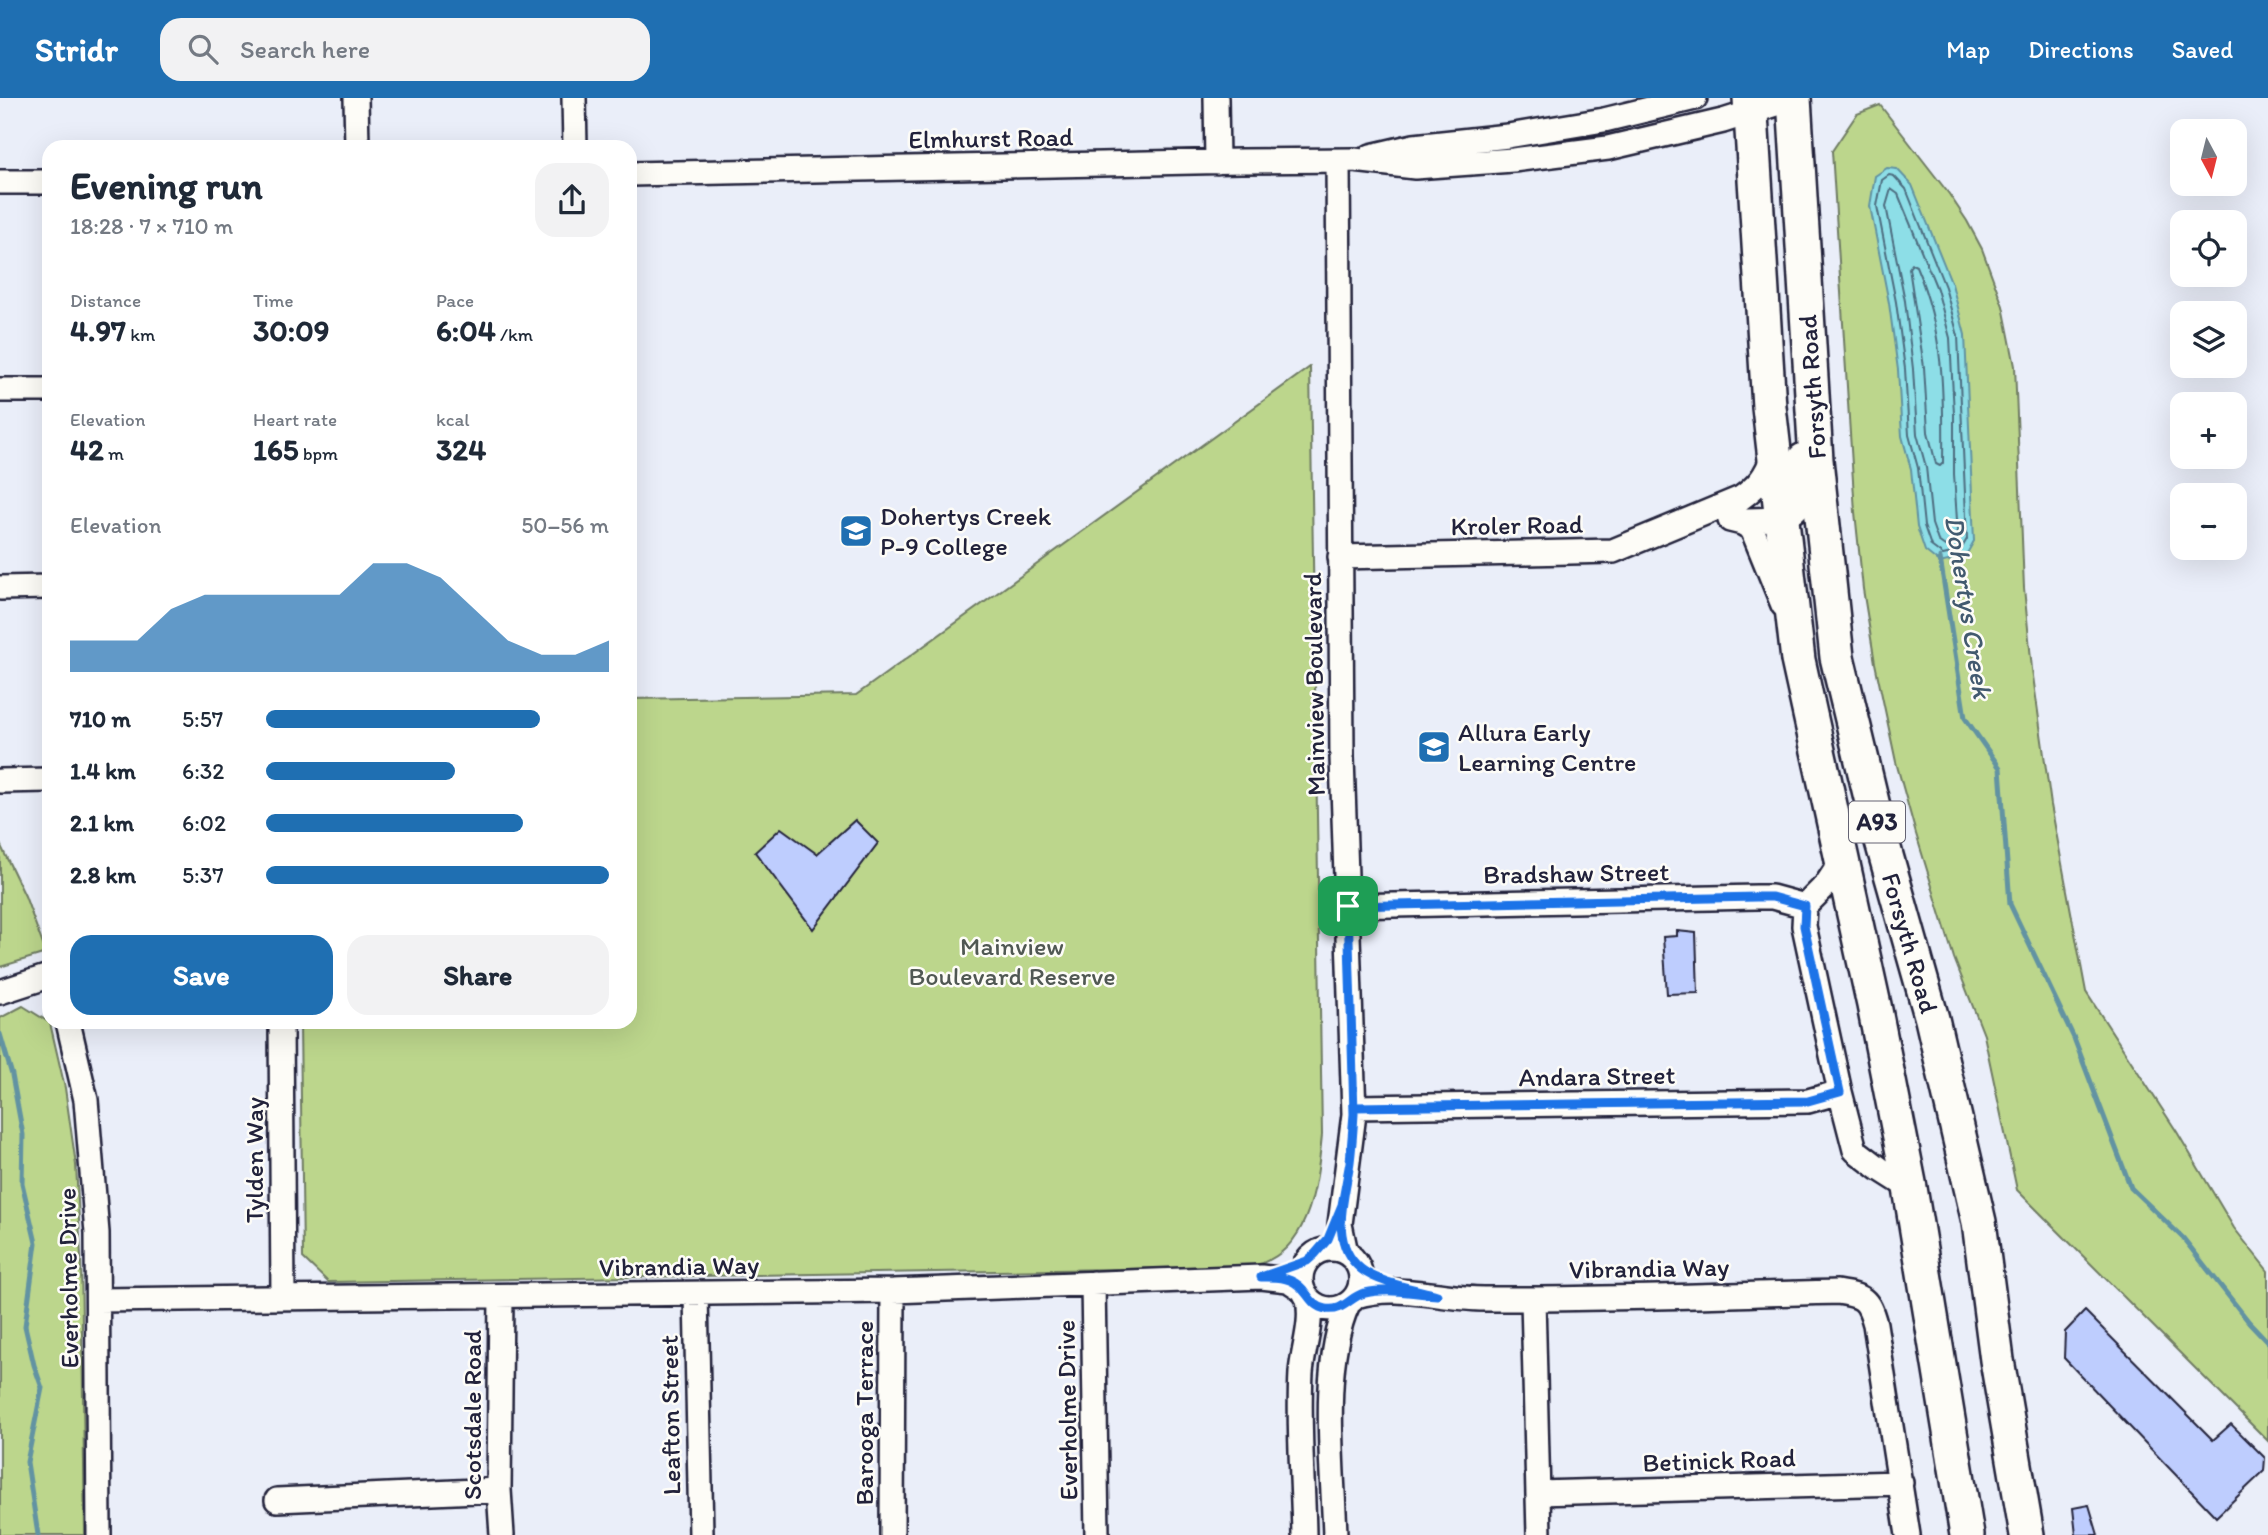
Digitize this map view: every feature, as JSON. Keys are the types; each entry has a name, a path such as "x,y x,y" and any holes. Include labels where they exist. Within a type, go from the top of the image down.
{"highway":[{"name":"Forsyth Road","path":"1795,98 1816,460 1837,657 1879,831 1932,1019 1979,1222 1997,1360 2027,1535"},
{"name":"Forsyth Road","path":"1751,105 1774,453 1798,660 1874,1006 1910,1188 1967,1535"}],"street":[{"path":"356,98 358,140"},
{"path":"574,98 575,140"},
{"path":"1216,98 1217,162"},
{"name":"Elmhurst Road","path":"1346,161 1414,146 1508,136 1604,120 1695,98"},
{"name":"Elmhurst Road","path":"637,174 1217,162 1346,161 1415,167 1513,160 1608,148 1723,121 1751,105 1795,98"},
{"name":"Mainview Boulevard","path":"1346,161 1340,557 1342,757 1354,1107 1350,1162 1340,1224 1345,1248 1354,1262"},
{"path":"0,182 42,182"},
{"path":"1689,520 1781,517 1795,512 1801,503 1799,398 1807,302"},
{"path":"0,390 42,390"},
{"name":"Kroler Road","path":"1340,557 1613,551 1741,498 1757,487 1767,473 1774,453"},
{"path":"1731,520 1752,529 1785,611 1798,660"},
{"path":"0,588 42,587"},
{"path":"0,781 42,780"},
{"path":"1841,862 1826,885 1805,906 1804,926 1840,1092 1856,1150 1880,1170 1910,1188"},
{"name":"Bradshaw Street","path":"1348,906 1772,897 1805,906"},
{"path":"0,992 42,978"},
{"name":"Everholme Drive","path":"70,1029 86,1100 97,1233 99,1535"},
{"name":"Tylden Way","path":"281,1029 283,1298"},
{"name":"Andara Street","path":"1354,1107 1808,1101 1840,1092"},
{"name":"Mainview Boulevard","path":"1311,1257 1328,1239 1342,1205"},
{"path":"1304,1535 1301,1372 1310,1322 1301,1275 1311,1257 1333,1249 1354,1262 1361,1282 1338,1327 1332,1371 1335,1535"},
{"name":"Vibrandia Way","path":"1261,1277 1311,1257"},
{"name":"Vibrandia Way","path":"1354,1262 1385,1280 1437,1295"},
{"name":"Vibrandia Way","path":"98,1300 893,1291 1261,1277 1289,1280 1305,1294"},
{"name":"Everholme Drive","path":"1093,1283 1097,1535"},
{"name":"Barooga Terrace","path":"892,1535 893,1291"},
{"name":"Vibrandia Way","path":"1352,1300 1384,1291 1477,1299 1837,1292 1862,1297 1870,1306 1875,1324 1901,1483"},
{"name":"Leafton Street","path":"696,1294 701,1535"},
{"path":"1305,1294 1316,1306 1327,1309 1338,1308 1352,1300"},
{"name":"Scotsdale Road","path":"501,1296 499,1490 502,1535"},
{"path":"1533,1299 1539,1535"},
{"path":"1901,1483 1908,1535"},
{"name":"Betinick Road","path":"1538,1493 1901,1483"},
{"path":"277,1500 499,1490"}],"green space":[{"path":"1880,105 1967,221 1982,249 2003,306 2015,366 2024,588 2032,669 2051,805 2086,992 2177,1132 2234,1228 2268,1271 2268,1441 2017,1190 1984,1035 1954,958 1896,762 1863,589 1855,512 1832,151 1857,114"},
{"name":"Mainview Boulevard Reserve","path":"1310,367 1322,1135 1317,1176 1306,1218 1283,1251 1266,1262 1244,1267 328,1282 303,1258 300,1029 637,1029 637,699 856,695"},
{"path":"0,844 25,896 42,942 42,954 0,967"},
{"path":"23,1006 42,1018 42,1029 51,1029 65,1088 76,1165 81,1256 85,1535 0,1535 0,1018"}],"water":[{"path":"1887,168 1897,169 1912,185 1952,284 1965,335 1974,541 1965,557 1940,563 1925,551 1917,527 1911,469 1902,436 1898,370 1889,303 1870,206 1875,176"}],"building":[{"path":"855,820 878,843 813,929 755,852 781,828 817,854"},
{"path":"1677,931 1696,933 1698,993 1667,994 1663,937 1677,936"},
{"path":"2085,1311 2213,1440 2231,1424 2265,1458 2264,1471 2216,1517 2064,1358 2065,1332"},
{"path":"2089,1505 2098,1535 2076,1535 2073,1508"}],"waterway":[{"name":"Dohertys Creek","path":"1940,558 1965,718 2000,768 2010,904 2074,1038 2131,1188 2183,1238 2268,1342"},
{"path":"0,1034 12,1075 23,1135 22,1183 36,1243 25,1326 42,1388 27,1462 38,1535"}],"place":[{"name":"Dohertys Creek P-9 College","path":"856,531"},
{"name":"Allura Early Learning Centre","path":"1434,747"}],"route":[{"path":"1348,906 1354,1114 1350,1162 1342,1205 1328,1239 1315,1254 1307,1261 1261,1277 1278,1277 1297,1284 1310,1301 1320,1307 1342,1307 1356,1296 1384,1291 1437,1295 1367,1273 1359,1268 1345,1248 1340,1224 1350,1162 1354,1114 1354,1107 1808,1101 1840,1092 1804,926 1805,906 1772,897 1348,906"}]}
